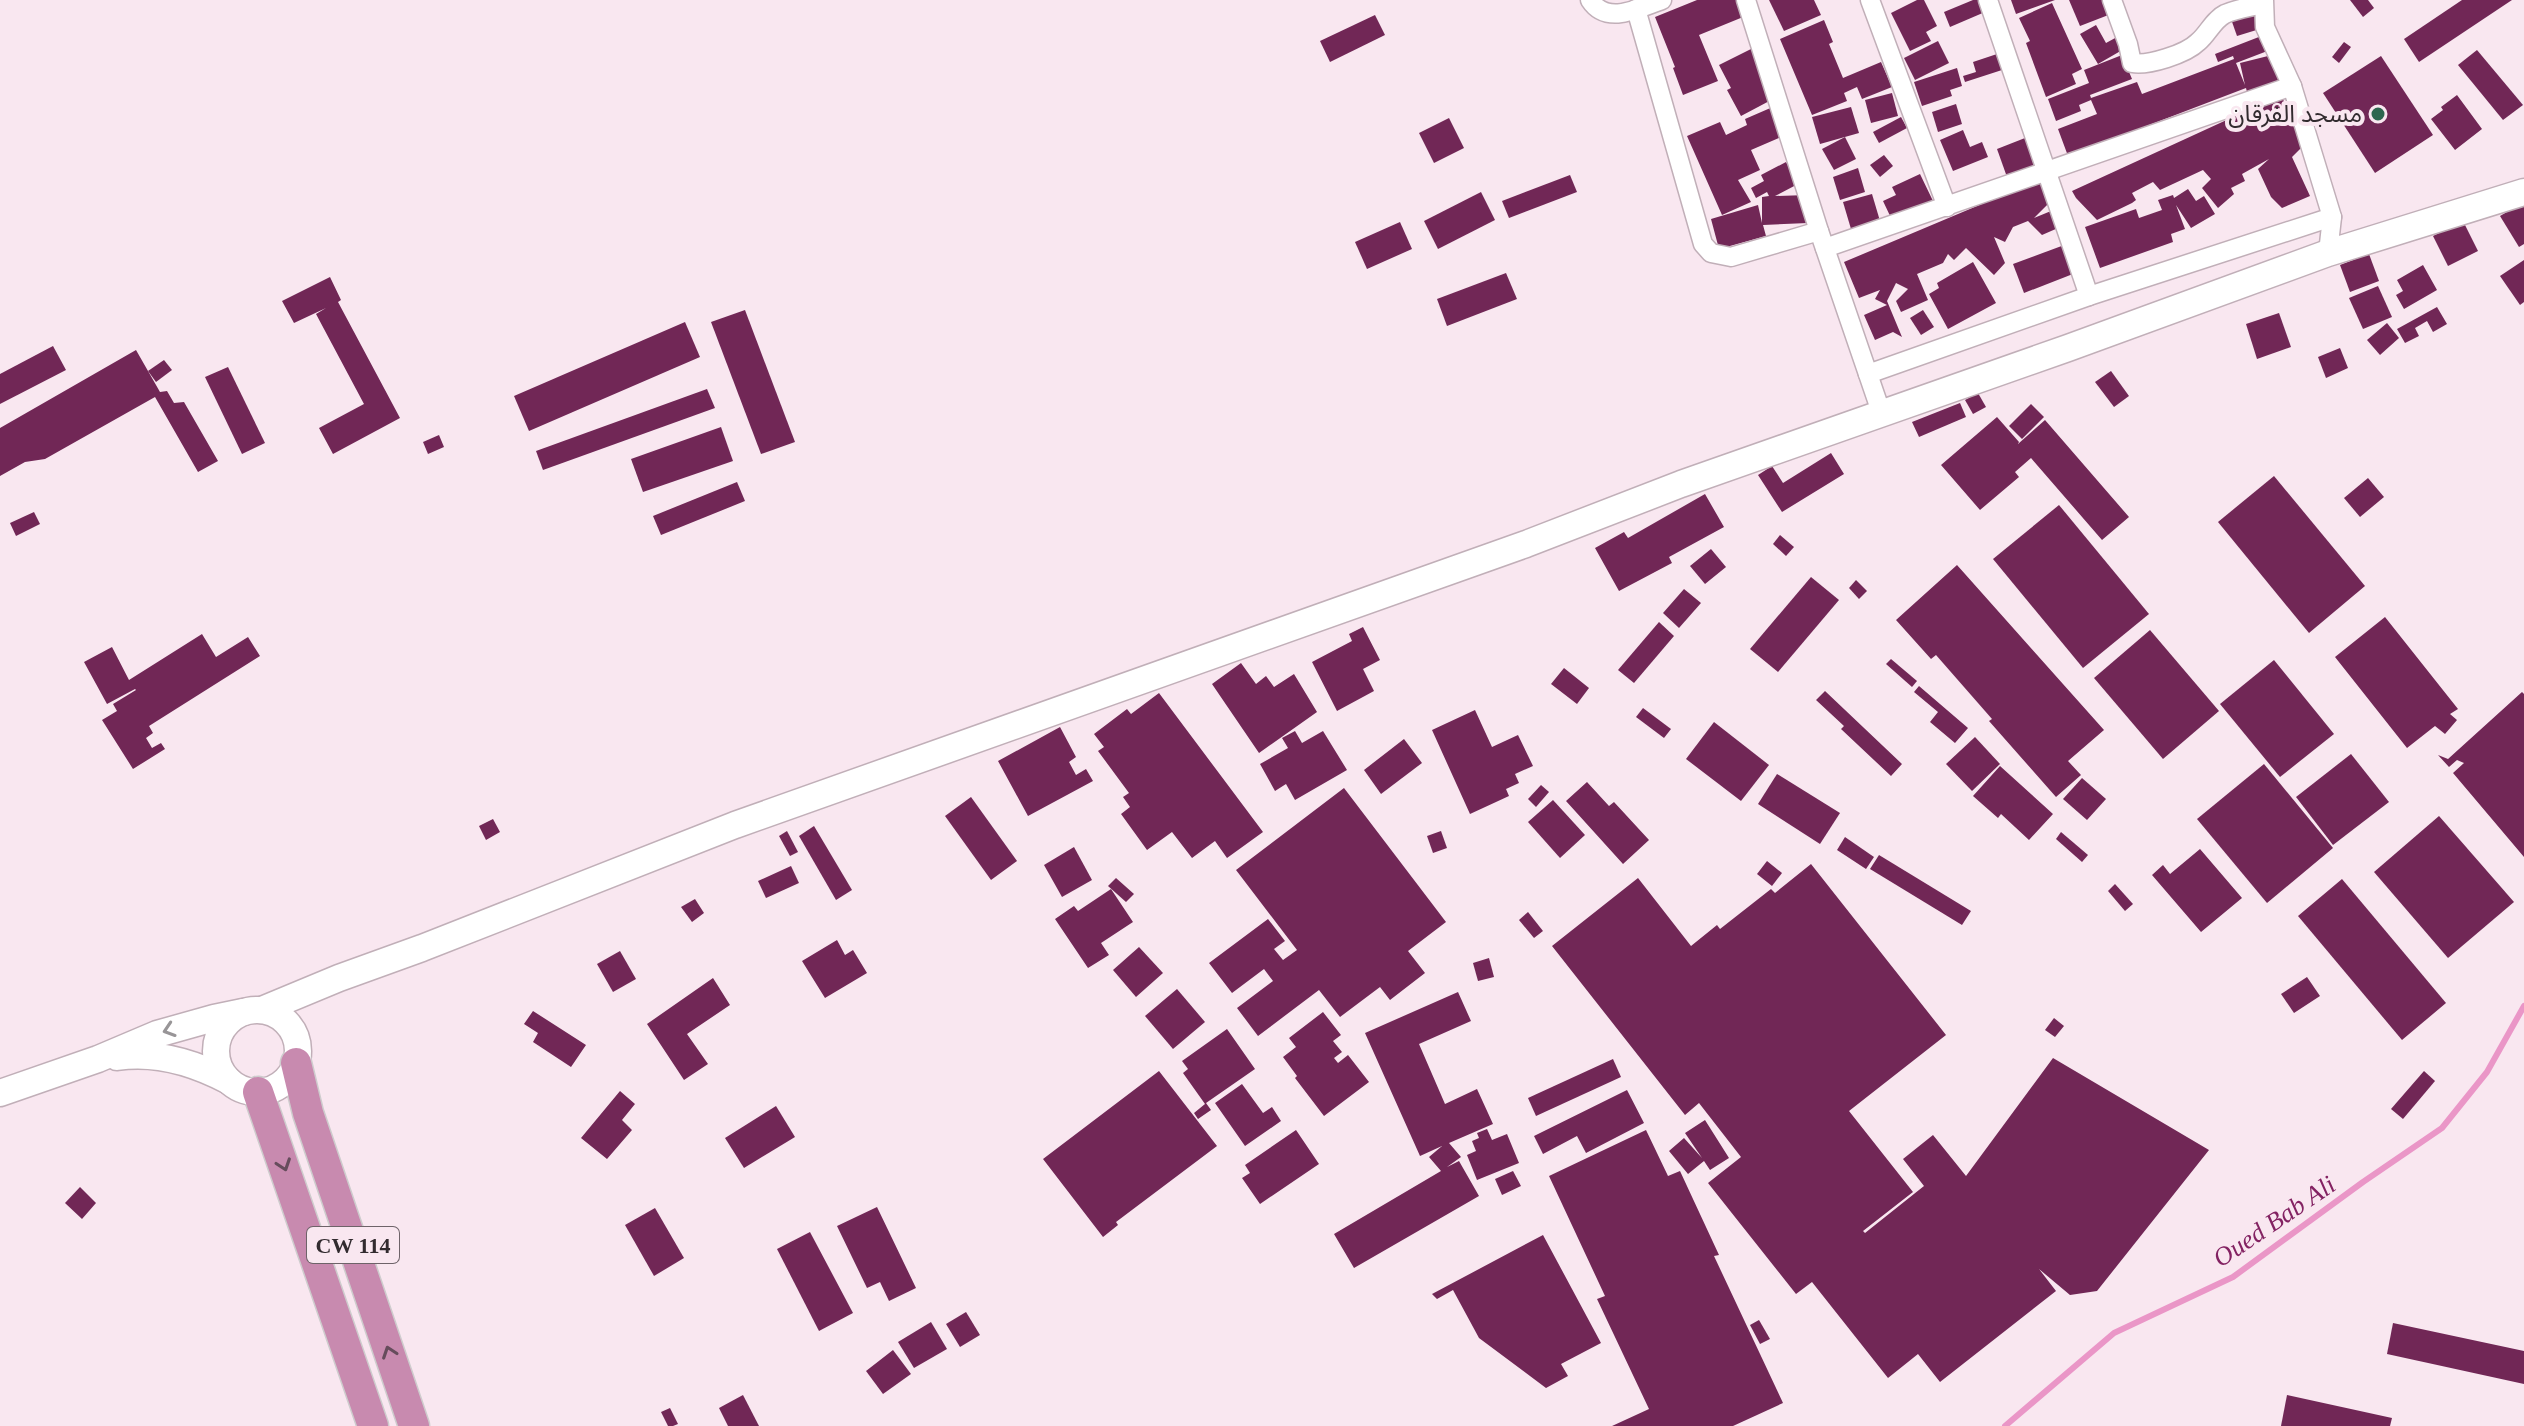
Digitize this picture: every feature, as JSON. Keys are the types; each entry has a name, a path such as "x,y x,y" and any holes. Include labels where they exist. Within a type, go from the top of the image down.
{"highway":[{"name":"CW 114","path":"295,1049 308,1113 414,1426"},
{"name":"CW 114","path":"244,1087 373,1426"}],"main road":[{"path":"244,1087 217,1062 218,1038 232,1018 422,948 735,825 1526,544 1681,484 2328,253 2524,192"},
{"path":"98,1059 125,1055 169,1058 201,1067 244,1087 268,1090 285,1080 310,1003 339,978"},
{"path":"0,1093 98,1059 157,1034 252,1011 281,1018 295,1049"}],"street":[{"path":"1590,0 1599,10 1614,15 1662,0"},
{"path":"1746,0 1822,240 1881,412"},
{"path":"1870,0 1947,207"},
{"path":"1988,0 2089,296"},
{"path":"2112,0 2132,63 2141,65 2186,50 2197,44 2214,22 2225,14 2263,2 2265,27 2292,86 2332,217 2328,253"},
{"path":"1636,9 1703,244 1711,253 1731,257 1822,240 1947,207 2292,86"},
{"path":"1868,374 2089,296 2332,217"}],"building":[{"path":"1697,0 1742,0 1748,15 1699,35 1718,81 1683,95 1655,17"},
{"path":"1769,0 1814,0 1821,15 1784,31"},
{"path":"1917,0 1924,0 1937,26 1926,32 1931,41 1910,51 1891,13"},
{"path":"1980,0 1985,12 1950,27 1944,12"},
{"path":"2011,0 2055,0 2016,14"},
{"path":"2069,0 2105,0 2111,14 2080,26"},
{"path":"2350,0 2368,0 2374,8 2363,17"},
{"path":"2462,0 2512,0 2419,62 2404,39"},
{"path":"2052,3 2082,69 2072,74 2076,84 2046,97 2026,43 2030,41 2019,18"},
{"path":"2257,11 2263,28 2237,36 2231,19"},
{"path":"1375,15 1385,35 1330,62 1320,41"},
{"path":"1824,20 1833,42 1829,44 1843,78 1881,62 1892,87 1862,99 1857,87 1844,93 1847,101 1812,115 1780,39"},
{"path":"2096,25 2106,43 2117,37 2124,49 2098,64 2080,34"},
{"path":"2264,35 2270,50 2236,63 2245,85 2240,63 2276,54 2283,83 2247,92 2246,88 2068,156 2058,129 2097,114 2091,100 2079,105 2081,111 2056,121 2048,99 2089,83 2084,70 2122,55 2132,79 2090,95 2091,98 2137,82 2142,94 2234,59 2233,56 2218,62 2215,54"},
{"path":"1938,41 1949,63 1915,80 1904,58"},
{"path":"2344,42 2351,47 2339,63 2332,57"},
{"path":"1753,48 1775,98 1741,116 1727,90 1731,88 1719,65"},
{"path":"2477,50 2523,105 2503,120 2458,65"},
{"path":"1997,54 2002,70 1965,82 1963,76 1976,72 1973,62"},
{"name":"مسجد الفرقان","path":"2381,56 2433,135 2375,173 2323,93"},
{"path":"1957,68 1962,86 1950,90 1952,96 1922,106 1914,82"},
{"path":"1892,93 1898,116 1871,123 1865,100"},
{"path":"2281,95 2304,145 2292,157 2310,196 2282,208 2271,197 2258,169 2269,159 2242,174 2245,181 2231,188 2234,194 2218,208 2202,188 2211,179 2203,170 2160,190 2153,182 2132,193 2136,200 2132,203 2097,220 2072,191"},
{"path":"2457,95 2482,129 2455,150 2431,119"},
{"path":"1956,104 1962,124 1938,132 1932,112"},
{"path":"1775,106 1788,134 1751,150 1760,170 1738,180 1751,202 1722,215 1687,136 1720,122 1726,135 1747,125 1745,119"},
{"path":"1851,107 1859,133 1820,144 1812,117"},
{"path":"1901,117 1907,128 1879,143 1873,132"},
{"path":"1449,118 1464,148 1434,163 1419,133"},
{"path":"1963,130 1970,147 1982,142 1988,157 1953,171 1940,140"},
{"path":"1845,137 1856,159 1834,170 1822,149"},
{"path":"2025,138 2035,166 2007,177 1997,149"},
{"path":"1884,155 1893,166 1880,177 1870,165"},
{"path":"1786,162 1798,184 1775,196 1807,195 1808,223 1763,225 1766,236 1719,249 1711,219 1758,205 1762,223 1762,197 1769,196 1767,192 1756,198 1751,188 1764,181 1761,175"},
{"path":"1858,168 1865,192 1840,200 1833,177"},
{"path":"1920,174 1933,201 1892,220 1883,201 1896,195 1892,187"},
{"path":"1570,175 1577,192 1509,218 1502,201"},
{"path":"2039,180 2049,203 2034,218 2051,211 2058,228 2042,235 2028,221 2013,227 2005,242 1994,237 2005,263 1994,275 1966,248 1954,260 1948,254 1943,263 1917,274 1928,300 1901,312 1896,301 1908,289 1896,283 1887,301 1902,337 1893,332 1875,340 1864,315 1887,305 1875,299 1880,290 1859,298 1844,262"},
{"path":"2188,189 2196,201 2204,196 2215,214 2191,228 2176,205 2185,229 2171,234 2173,242 2100,268 2085,227 2136,209 2139,218 2162,210 2158,200 2173,195 2174,198"},
{"path":"1481,192 1495,220 1438,249 1424,221"},
{"path":"1872,194 1880,221 1851,229 1843,202"},
{"path":"2524,202 2524,244 2519,247 2500,216"},
{"path":"2463,221 2478,251 2448,266 2433,236"},
{"path":"1400,222 1412,249 1367,269 1355,242"},
{"path":"2067,244 2078,272 2024,293 2013,264"},
{"path":"2369,254 2379,281 2350,292 2340,265"},
{"path":"2524,260 2524,302 2520,305 2500,276"},
{"path":"1973,262 1996,303 1948,329 1929,294 1939,288 1937,283"},
{"path":"2423,265 2437,290 2404,309 2396,295 2403,291 2397,280"},
{"path":"1506,273 1517,299 1447,326 1437,299"},
{"path":"330,277 341,300 338,302 400,418 333,454 319,428 364,404 316,314 326,308 294,323 282,301"},
{"path":"2378,286 2392,317 2363,329 2349,298"},
{"path":"2437,307 2447,324 2433,332 2427,321 2415,328 2419,336 2405,343 2397,329"},
{"path":"745,310 795,442 761,454 711,322"},
{"path":"1923,310 1934,327 1921,335 1910,318"},
{"path":"2279,313 2291,347 2257,359 2246,324"},
{"path":"685,322 700,357 529,431 514,396"},
{"path":"2387,323 2399,338 2380,355 2367,340"},
{"path":"53,346 66,370 0,404 0,374"},
{"path":"2340,348 2348,368 2326,378 2318,357"},
{"path":"136,350 160,392 167,391 174,403 184,402 218,461 198,472 155,397 45,459 25,462 0,476 0,428"},
{"path":"164,360 172,370 156,382 148,371"},
{"path":"228,367 265,443 242,454 205,377"},
{"path":"2111,371 2129,396 2114,407 2095,382"},
{"path":"707,389 715,408 543,470 536,451"},
{"path":"1978,393 1986,407 1973,414 1965,400"},
{"path":"1960,403 1966,417 1919,437 1912,422"},
{"path":"2031,404 2044,417 2022,439 2009,426"},
{"path":"1997,417 2018,444 2045,420 2129,517 2102,540 2031,458 2015,472 2019,477 1980,510 1941,465"},
{"path":"721,427 733,461 643,492 631,459"},
{"path":"439,435 444,447 428,454 423,442"},
{"path":"1831,453 1844,474 1782,512 1758,475 1772,466 1783,483"},
{"path":"2274,476 2365,586 2309,633 2218,522"},
{"path":"2368,478 2384,497 2360,517 2344,498"},
{"path":"737,482 745,501 661,535 653,516"},
{"path":"1705,494 1724,527 1669,557 1672,563 1619,591 1595,548 1624,532 1628,538"},
{"path":"2059,505 2149,614 2083,668 1993,559"},
{"path":"34,512 40,524 16,536 10,523"},
{"path":"1780,535 1794,547 1786,556 1773,544"},
{"path":"1711,549 1726,567 1705,584 1690,566"},
{"path":"1957,565 2104,730 2068,761 2081,775 2056,797 1936,655 1931,659 1896,620"},
{"path":"1811,577 1839,600 1778,672 1750,649"},
{"path":"1856,580 1867,591 1859,599 1849,588"},
{"path":"1684,589 1701,603 1679,628 1663,613"},
{"path":"2385,617 2458,709 2450,714 2457,720 2445,734 2435,726 2407,748 2335,657"},
{"path":"1659,622 1674,636 1634,683 1618,670"},
{"path":"1363,627 1380,660 1363,669 1374,691 1337,711 1312,662 1352,641 1349,634"},
{"path":"2150,630 2219,711 2163,759 2094,678"},
{"path":"202,634 216,657 248,637 260,656 149,726 153,733 146,738 152,748 161,743 165,749 133,769 102,720 117,711 113,704 136,690 107,704 84,662 112,647 129,680"},
{"path":"1891,659 1917,681 1912,687 1886,664"},
{"path":"2274,660 2334,734 2280,777 2220,704"},
{"path":"1241,663 1256,684 1266,676 1274,687 1294,674 1317,712 1259,753 1212,684"},
{"path":"1564,668 1589,688 1577,704 1551,684"},
{"path":"1919,686 1968,728 1955,743 1930,722 1938,712 1914,692"},
{"path":"1825,691 1902,764 1891,776 1841,729 1844,726 1816,700"},
{"path":"2522,692 2524,857 2453,773 2464,763 2457,760 2449,767 2438,755 2448,759"},
{"path":"1159,693 1263,832 1227,858 1215,841 1192,858 1172,832 1147,850 1121,814 1130,807 1123,797 1129,793 1098,751 1104,747 1094,734 1127,709 1131,714"},
{"path":"1643,708 1671,729 1664,738 1636,717"},
{"path":"1475,710 1492,747 1518,735 1533,766 1515,774 1519,783 1506,789 1509,796 1470,814 1432,730"},
{"path":"1714,722 1769,765 1741,801 1686,759"},
{"path":"1060,727 1076,757 1069,762 1076,775 1086,769 1093,781 1028,816 998,761"},
{"path":"1295,731 1302,743 1323,731 1347,770 1295,800 1286,784 1275,791 1260,764 1288,748 1282,738"},
{"path":"1975,737 2000,764 1972,791 1946,764"},
{"path":"1404,739 1422,763 1381,794 1364,770"},
{"path":"2351,754 2389,802 2333,845 2296,797"},
{"path":"2264,764 2333,848 2267,903 2197,819"},
{"path":"2000,766 2053,814 2029,840 2001,814 1998,818 1973,796"},
{"path":"1777,774 1840,813 1820,844 1758,804"},
{"path":"2082,778 2106,799 2087,820 2063,799"},
{"path":"1587,782 1609,806 1614,802 1649,840 1623,864 1566,801"},
{"path":"1541,785 1549,792 1536,807 1528,799"},
{"path":"1344,788 1446,922 1408,951 1425,973 1390,1000 1380,987 1340,1017 1319,990 1258,1036 1237,1008 1273,981 1264,969 1232,993 1209,963 1268,919 1285,941 1274,949 1283,960 1297,950 1236,870"},
{"path":"971,797 1017,861 991,880 945,816"},
{"path":"1553,800 1585,835 1560,858 1528,822"},
{"path":"2439,816 2514,902 2448,958 2374,872"},
{"path":"493,819 500,832 486,840 479,826"},
{"path":"814,826 852,890 836,900 799,836"},
{"path":"787,831 798,852 790,856 779,836"},
{"path":"1441,831 1447,848 1433,853 1427,836"},
{"path":"2061,832 2088,855 2082,862 2056,839"},
{"path":"1845,837 1874,857 1866,869 1837,850"},
{"path":"1074,847 1092,880 1062,897 1044,865"},
{"path":"2200,849 2242,898 2201,932 2152,875 2163,865 2170,874"},
{"path":"1879,855 1971,911 1962,925 1870,869"},
{"path":"1767,861 1782,873 1772,886 1757,874"},
{"path":"1811,864 1946,1035 1849,1111 1913,1192 1863,1231 1865,1233 1924,1186 1903,1159 1933,1135 1966,1176 2053,1058 2209,1150 2097,1291 2070,1295 2039,1269 2056,1291 1940,1382 1918,1354 1888,1378 1812,1282 1796,1294 1708,1183 1741,1157 1699,1103 1685,1115 1552,946 1638,878 1691,946 1717,925 1720,929 1771,889 1775,893"},
{"path":"791,866 799,883 766,898 758,881"},
{"path":"1116,878 1134,894 1126,902 1108,886"},
{"path":"2342,879 2446,1003 2402,1040 2298,916"},
{"path":"2115,884 2133,904 2125,911 2108,891"},
{"path":"1111,889 1133,922 1101,943 1109,955 1088,968 1055,919 1074,906 1078,911"},
{"path":"695,899 704,913 692,922 681,907"},
{"path":"1528,912 1543,931 1534,938 1519,920"},
{"path":"837,940 845,955 853,950 867,973 825,998 802,961"},
{"path":"1139,947 1163,973 1136,997 1113,970"},
{"path":"620,951 636,979 613,992 597,964"},
{"path":"1489,958 1494,977 1478,981 1473,963"},
{"path":"2307,977 2320,996 2294,1013 2281,994"},
{"path":"713,978 730,1005 687,1034 708,1064 684,1080 647,1024"},
{"path":"1177,989 1205,1022 1173,1049 1145,1016"},
{"path":"1458,992 1471,1021 1419,1044 1445,1104 1477,1089 1493,1124 1449,1143 1461,1157 1447,1167 1459,1161 1479,1196 1354,1268 1334,1234 1441,1171 1429,1157 1442,1146 1420,1156 1365,1033"},
{"path":"533,1011 586,1045 571,1067 533,1042 538,1033 524,1024"},
{"path":"1323,1012 1341,1035 1333,1041 1342,1052 1334,1058 1338,1063 1348,1055 1369,1082 1324,1116 1283,1057 1296,1047 1289,1038"},
{"path":"2054,1018 2064,1026 2055,1037 2045,1030"},
{"path":"1227,1029 1255,1069 1206,1103 1211,1110 1198,1119 1194,1113 1205,1104 1183,1073 1188,1069 1182,1061"},
{"path":"1613,1059 1621,1077 1536,1116 1528,1098"},
{"path":"1159,1071 1217,1146 1116,1222 1118,1225 1103,1237 1043,1159"},
{"path":"2424,1071 2435,1081 2403,1119 2391,1109"},
{"path":"1242,1084 1263,1113 1272,1107 1281,1121 1245,1146 1215,1103"},
{"path":"1627,1090 1644,1123 1586,1153 1577,1136 1543,1154 1534,1136"},
{"path":"620,1091 635,1104 622,1120 632,1130 607,1159 581,1138"},
{"path":"776,1106 795,1137 744,1168 725,1138"},
{"path":"1705,1120 1729,1158 1710,1170 1704,1161 1688,1174 1669,1151 1684,1138 1702,1158 1685,1133"},
{"path":"1487,1129 1492,1140 1507,1134 1519,1163 1477,1180 1467,1155 1476,1151 1472,1141 1479,1138 1477,1133"},
{"path":"1296,1130 1319,1164 1260,1204 1242,1178 1250,1173 1245,1165"},
{"path":"1646,1130 1668,1176 1680,1171 1719,1255 1714,1256 1783,1403 1733,1426 1612,1426 1649,1409 1597,1299 1605,1296 1549,1176"},
{"path":"1513,1171 1521,1186 1502,1195 1495,1179"},
{"path":"80,1187 96,1203 82,1219 65,1203"},
{"path":"877,1207 916,1288 889,1301 880,1282 867,1288 837,1226"},
{"path":"655,1208 684,1258 654,1276 625,1225"},
{"path":"810,1232 853,1313 819,1331 777,1249"},
{"path":"1543,1235 1601,1343 1561,1364 1568,1376 1546,1388 1479,1338 1453,1290 1437,1299 1432,1294"},
{"path":"966,1312 980,1335 960,1347 946,1324"},
{"path":"1759,1320 1770,1339 1760,1344 1750,1325"},
{"path":"931,1322 947,1349 914,1368 898,1342"},
{"path":"2393,1323 2524,1351 2524,1384 2387,1354"},
{"path":"893,1350 911,1374 883,1394 866,1371"},
{"path":"743,1395 759,1426 728,1426 719,1408"},
{"path":"2287,1395 2392,1418 2390,1426 2281,1426"},
{"path":"670,1408 678,1424 673,1426 668,1426 661,1412"}],"waterway":[{"name":"Oued Bab Ali","path":"2005,1426 2114,1333 2233,1277 2442,1128 2487,1072 2524,1006"}],"place":[{"name":"مسجد الفرقان","path":"2378,114"}]}
